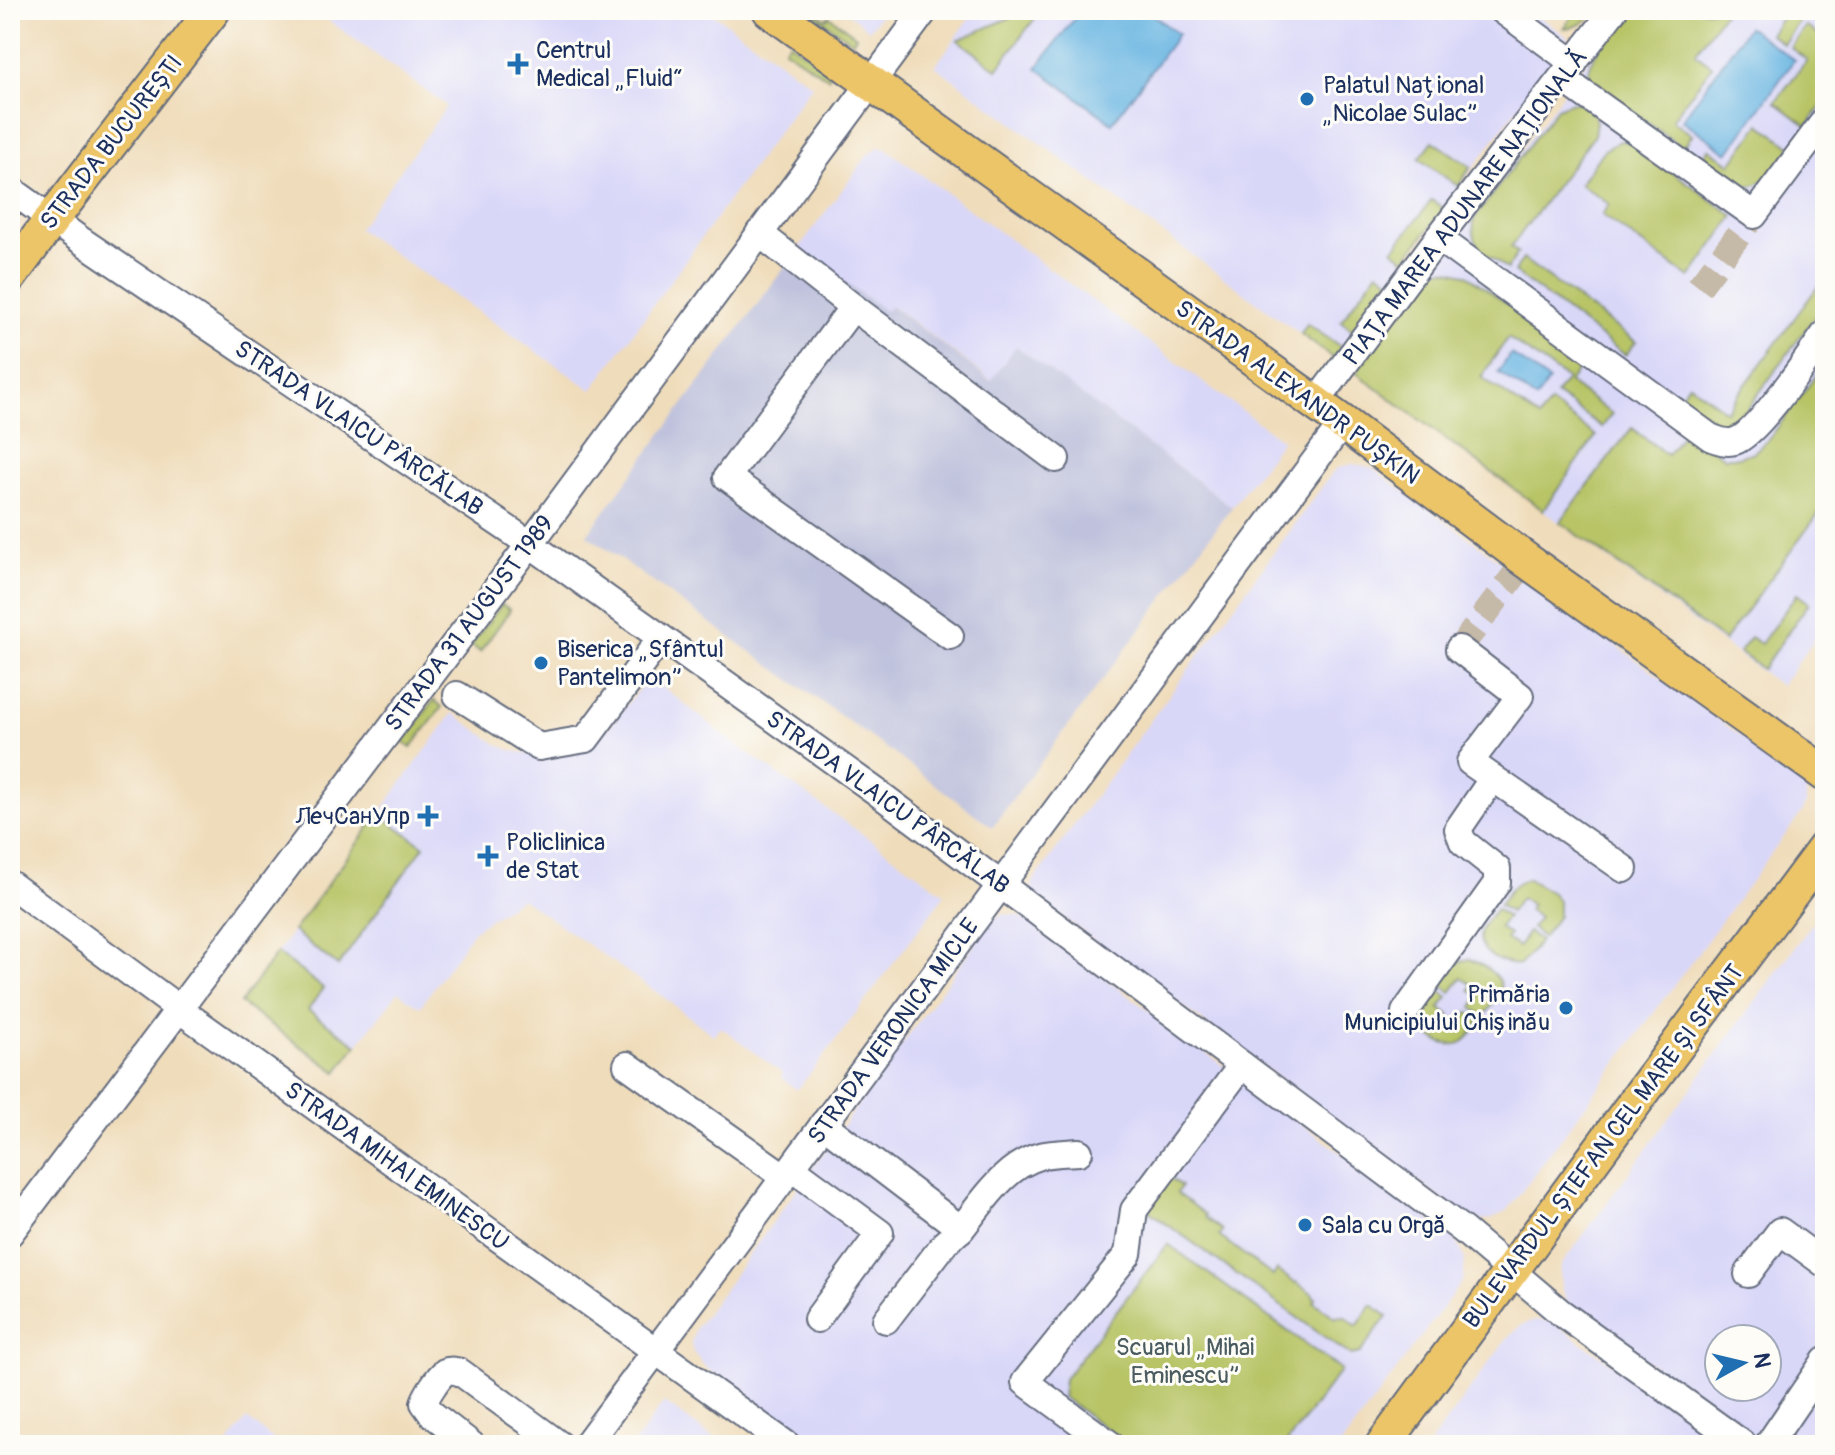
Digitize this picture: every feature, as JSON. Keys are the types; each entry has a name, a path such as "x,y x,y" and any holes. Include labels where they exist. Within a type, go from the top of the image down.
{"main road":[{"name":"STRADA BUCUREȘTI","path":"10,276 213,10"},
{"name":"STRADA ALEXANDR PUȘKIN","path":"770,10 1825,774"},
{"name":"BULEVARDUL ȘTEFAN CEL MARE ȘI SFÂNT","path":"1383,1445 1825,848"}],"street":[{"name":"STRADA 31 AUGUST 1989","path":"10,1233 530,544 925,10"},
{"path":"1502,10 1569,71 1754,215 1825,120"},
{"name":"PIAȚA MAREA ADUNARE NAȚIONALĂ","path":"1315,404 1614,10"},
{"name":"STRADA VLAICU PÂRCĂLAB","path":"10,189 530,544 874,790 1463,1230 1560,1312 1744,1445"},
{"path":"759,233 1056,459"},
{"path":"1438,238 1710,437 1720,441 1737,441 1751,432 1825,334"},
{"path":"853,307 727,477 950,636"},
{"name":"STRADA VERONICA MICLE","path":"586,1445 1343,423"},
{"path":"457,695 539,747 586,739 661,638"},
{"path":"1459,649 1520,696 1470,762 1624,869"},
{"path":"1405,1012 1497,883 1497,869 1463,842 1458,829 1493,778"},
{"name":"STRADA MIHAI EMINESCU","path":"10,884 178,1009 787,1445"},
{"path":"627,1065 880,1233 817,1319"},
{"path":"1111,1445 1025,1382 1128,1254 1134,1210 1242,1065"},
{"path":"823,1124 961,1229"},
{"path":"886,1320 945,1243 1012,1170 1043,1155 1079,1152"},
{"path":"1748,1274 1780,1231 1825,1264"},
{"path":"1768,1445 1825,1361"},
{"path":"472,1445 432,1414 424,1403 445,1372 460,1372 560,1445"}],"shaded area":[{"path":"314,10 492,10 504,18 524,15 537,24 548,10 708,10 812,85 592,390 358,229 447,106"},
{"path":"844,10 884,10 869,30"},
{"path":"976,10 1531,10 1569,38 1333,358 935,66"},
{"path":"1625,10 1825,10 1825,624 1781,686 1356,373"},
{"path":"879,146 1282,440 1232,507 1017,347 992,381 892,306 885,312 799,248 870,152 873,153"},
{"path":"799,248 885,311 891,306 991,381 1016,346 1232,507 992,827 587,535"},
{"path":"1352,464 1372,468 1797,777 1806,789 1803,811 1508,1210 1492,1219 1481,1220 1463,1215 1033,895 1032,890 1036,877 1335,469"},
{"path":"649,676 735,744 945,894 797,1090 781,1077 783,1074 721,1027 714,1036 521,898 474,930 420,1007 398,992 337,1072 240,1003 453,713 497,744 528,754 608,729"},
{"path":"1825,906 1825,1445 1764,1445 1706,1403 1783,1403 1783,1323 1703,1323 1703,1401 1567,1302 1562,1290 1561,1267"},
{"path":"1004,914 1024,918 1447,1232 1459,1245 1465,1260 1463,1280 1341,1445 812,1445 705,1367 693,1352 691,1344 696,1328 993,919"},
{"path":"1535,1320 1557,1325 1727,1445 1429,1445 1508,1337 1521,1325"},
{"path":"664,1402 723,1445 633,1445"},
{"path":"247,1419 276,1441 285,1445 227,1445"}],"green space":[{"path":"808,10 818,10 817,13 826,19 829,16 856,36 852,42"},
{"path":"1028,10 1041,10 997,69 958,40"},
{"path":"1577,10 1596,10 1582,23 1564,28"},
{"path":"1628,10 1726,10 1695,53 1712,66 1672,120 1692,135 1683,148 1596,85 1590,77 1593,58"},
{"path":"1774,10 1798,10 1804,15 1783,44 1770,34 1782,17"},
{"path":"1806,26 1825,40 1825,101 1807,126 1775,102 1807,60 1790,47"},
{"path":"789,42 832,71 828,78 784,49"},
{"path":"1579,102 1594,114 1594,135 1511,247 1518,253 1507,269 1477,244 1474,219 1557,108"},
{"path":"1760,124 1792,147 1760,183 1743,187 1732,185 1700,162 1709,149 1731,164"},
{"path":"1433,141 1471,167 1458,186 1419,159"},
{"path":"1620,141 1631,142 1734,216 1690,278 1602,215 1609,204 1580,184 1603,151"},
{"path":"1432,200 1444,209 1405,259 1393,250"},
{"path":"1523,259 1636,342 1625,355 1514,272"},
{"path":"1444,269 1466,274 1585,360 1569,383 1612,414 1602,427 1556,394 1567,379 1508,338 1481,377 1539,418 1550,403 1596,436 1543,510 1356,373 1415,286 1428,274"},
{"path":"1378,271 1390,280 1352,330 1341,321"},
{"path":"1825,277 1825,303 1731,428 1721,426 1680,396 1689,384 1726,411"},
{"path":"1307,324 1341,347 1333,358 1301,334"},
{"path":"1825,363 1825,505 1724,641 1560,522 1632,428 1667,455 1685,431 1725,457 1754,452 1769,439"},
{"path":"1797,594 1809,603 1762,669 1739,652 1750,637 1761,644"},
{"path":"502,604 510,610 480,652 471,645"},
{"path":"434,700 442,707 411,748 403,742"},
{"path":"379,814 424,846 338,966 293,931"},
{"path":"1528,879 1552,893 1558,901 1558,916 1543,937 1531,928 1539,918 1529,910 1532,905 1521,898 1510,912 1499,905 1515,885"},
{"path":"1496,909 1507,917 1499,927 1509,935 1506,939 1518,947 1528,932 1540,941 1521,964 1499,961 1482,946 1482,928"},
{"path":"277,953 323,988 308,1010 357,1045 337,1072 240,1003"},
{"path":"1469,959 1492,972 1500,983 1499,995 1484,1016 1472,1008 1479,997 1470,990 1473,985 1462,978 1451,992 1440,984 1456,965"},
{"path":"1437,988 1448,997 1440,1008 1450,1015 1447,1019 1457,1027 1469,1012 1480,1021 1464,1041 1443,1043 1425,1030 1421,1017 1423,1010"},
{"path":"1170,1178 1181,1186 1177,1193 1223,1231 1219,1236 1273,1276 1277,1270 1296,1282 1313,1294 1316,1298 1314,1302 1336,1318 1344,1316 1357,1326 1372,1305 1387,1316 1360,1353 1351,1355 1340,1348 1150,1212 1148,1210"},
{"name":"Scuarul „Mihai Eminescu”","path":"1168,1244 1341,1370 1285,1445 1129,1445 1062,1397 1064,1379"}],"water":[{"path":"1081,10 1146,10 1178,34 1112,123 1037,68"},
{"path":"1748,27 1794,60 1728,153 1682,120"},
{"path":"1511,354 1549,381 1536,399 1498,372"}],"tunnel":[{"path":"1699,287 1754,215"},
{"path":"1459,649 1526,560"}],"place":[{"name":"Centrul Medical „Fluid“","path":"518,64"},
{"name":"Palatul Național „Nicolae Sulac”","path":"1307,99"},
{"name":"Biserica „Sfântul Pantelimon”","path":"541,663"},
{"name":"ЛечСанУпр","path":"428,816"},
{"name":"Policlinica de Stat","path":"488,856"},
{"name":"Primăria Municipiului Chișinău","path":"1566,1008"},
{"name":"Sala cu Orgă","path":"1305,1225"}]}
